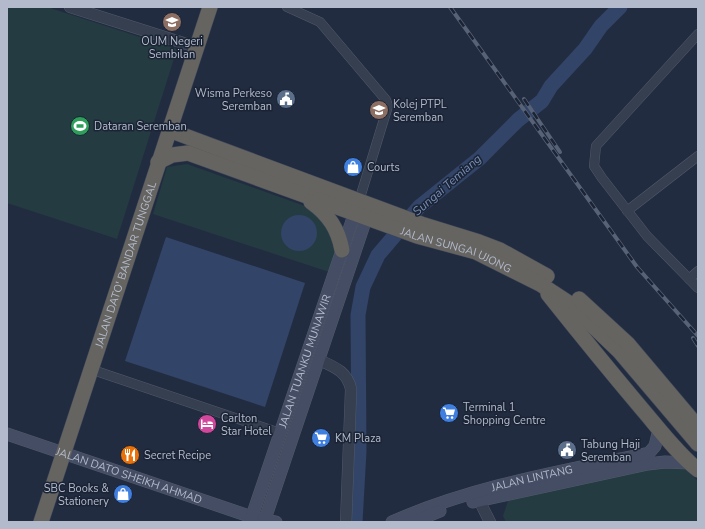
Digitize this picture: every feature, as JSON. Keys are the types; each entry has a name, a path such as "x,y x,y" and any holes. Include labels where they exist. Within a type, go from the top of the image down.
{"highway":[{"name":"JALAN DATO' BANDAR TUNGGAL","path":"41,522 168,130 210,7"},
{"name":"JALAN SUNGAI UJONG","path":"168,130 363,210 421,230 476,252 540,284 569,303 620,351 698,444"},
{"name":"JALAN SUNGAI UJONG","path":"158,162 172,155 188,153 300,194 363,210"},
{"path":"300,194 328,216 339,236 342,250"},
{"name":"JALAN SUNGAI UJONG","path":"421,230 479,242 500,250 545,275 576,296 628,344 698,427"},
{"path":"540,284 592,350 659,429 694,466"}],"main road":[{"name":"JALAN TUANKU MUNAWIR","path":"261,521 280,433 342,250 363,210"},
{"name":"JALAN TUANKU MUNAWIR","path":"261,521 318,360 363,210"},
{"name":"JALAN LINTANG","path":"621,465 649,453 655,446 659,429"},
{"name":"JALAN DATO SHEIKH AHMAD","path":"7,434 261,521"},
{"name":"JALAN LINTANG","path":"392,522 422,509 621,465 665,462 694,466"},
{"name":"JALAN LINTANG","path":"413,522 477,497"}],"street":[{"path":"70,7 196,47"},
{"path":"286,7 320,22 386,100 388,106 363,210"},
{"path":"698,34 596,146 594,166 647,236 698,288"},
{"path":"627,211 698,156"},
{"path":"689,279 698,271"},
{"path":"318,360 337,368 346,375 351,389 346,522"},
{"path":"90,370 280,433"},
{"path":"477,497 490,522"}],"green space":[{"name":"Dataran Seremban","path":"7,7 47,7 177,49 117,239 7,203"},
{"name":"Dataran Seremban","path":"187,164 305,206 317,215 329,228 337,250 329,272 153,214 167,167"},
{"path":"670,462 683,467 698,481 698,522 506,522 503,516 508,501"}],"water":[{"path":"299,215 309,218 314,223 317,233 314,243 309,248 299,251 289,248 284,243 281,233 284,223 289,218"},
{"path":"166,237 305,283 265,407 125,361"}],"waterway":[{"name":"Sungai Temiang","path":"355,522 359,451 358,315 363,287 378,255 419,207 480,158 518,120 542,101 551,86 585,49 601,26 620,7"}],"railway":[{"path":"450,7 637,267 698,336"},
{"path":"524,99 560,152"},
{"path":"693,338 698,346"}],"place":[{"name":"OUM Negeri Sembilan","path":"172,22"},
{"name":"Wisma Perkeso Seremban","path":"286,99"},
{"name":"Kolej PTPL Seremban","path":"379,110"},
{"name":"Dataran Seremban","path":"80,126"},
{"name":"Courts","path":"353,167"},
{"name":"Terminal 1 Shopping Centre","path":"449,413"},
{"name":"Carlton Star Hotel","path":"207,424"},
{"name":"KM Plaza","path":"321,438"},
{"name":"Tabung Haji Seremban","path":"567,450"},
{"name":"Secret Recipe","path":"130,455"},
{"name":"SBC Books & Stationery","path":"123,494"}]}
